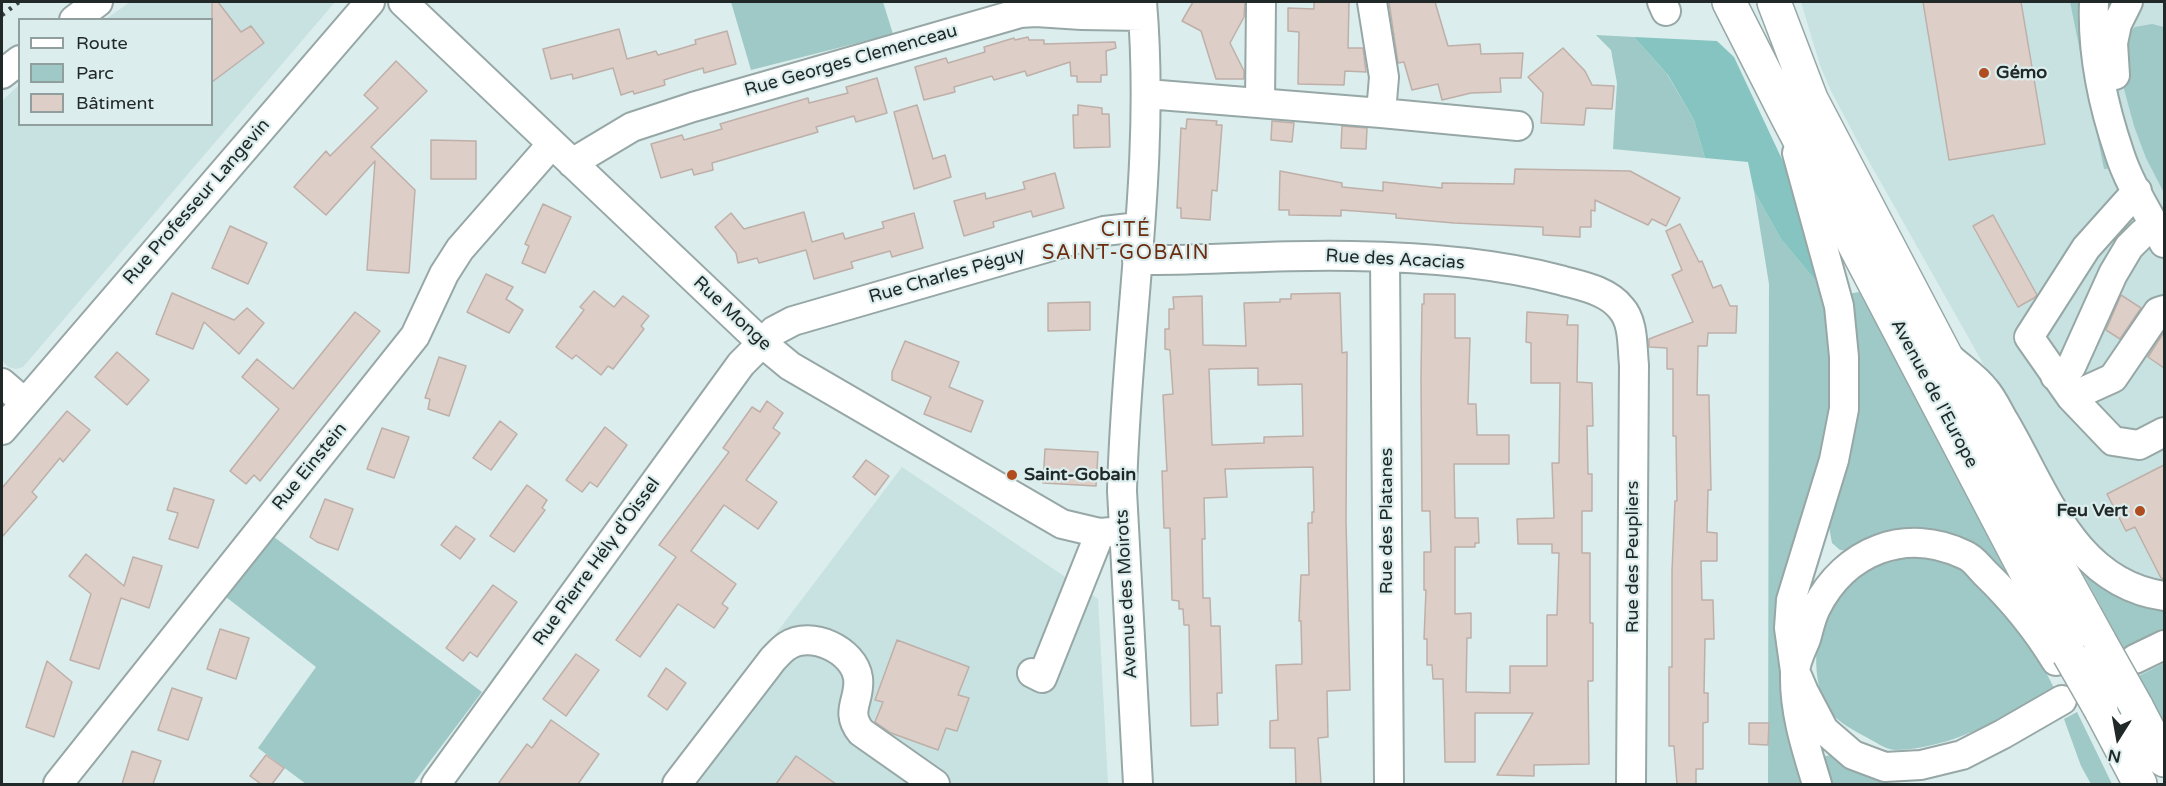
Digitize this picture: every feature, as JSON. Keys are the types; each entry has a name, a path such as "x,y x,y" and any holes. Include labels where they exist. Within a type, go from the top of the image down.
{"main road":[{"name":"Avenue de l'Europe","path":"1730,2 2063,658 2101,711 2140,784"},
{"name":"Avenue de l'Europe","path":"1774,2 1811,99 1943,351 2164,760"}],"street":[{"path":"77,18 98,2"},
{"name":"Rue Professeur Langevin","path":"2,430 370,2"},
{"name":"Rue Monge","path":"403,2 561,154 761,342 790,366 1062,524 1112,532"},
{"path":"1260,102 1261,2"},
{"path":"1372,2 1384,77 1381,113"},
{"path":"2094,2 2093,32 2103,91 2119,152 2137,191 2162,226"},
{"path":"2128,2 2117,24 2113,43 2115,83 2162,226"},
{"name":"Rue Georges Clemenceau","path":"561,154 693,107 1020,13 1082,15 1143,9"},
{"name":"Avenue des Moirots","path":"1138,784 1112,532 1123,449 1147,94 1143,9"},
{"path":"2,74 18,62"},
{"path":"1147,94 1518,126"},
{"path":"1787,116 1839,306 1844,357 1844,409 1834,460 1791,600 1789,628 1799,724 1817,784"},
{"name":"Rue Einstein","path":"57,784 415,336 444,274 460,249 561,154"},
{"path":"2137,191 2086,248 2029,337 2063,386 2113,441 2139,445 2164,432"},
{"path":"2063,386 2113,274 2129,247 2143,233 2162,226"},
{"name":"Rue Charles Péguy","path":"761,342 774,331 793,321 1104,231 1139,227"},
{"name":"Rue des Acacias","path":"1137,260 1351,255 1495,267 1534,273 1608,296 1623,309 1631,329"},
{"name":"Rue des Platanes","path":"1385,258 1389,784"},
{"path":"2063,386 2113,378 2158,312 2164,310"},
{"name":"Rue des Peupliers","path":"1631,329 1634,365 1631,784"},
{"name":"Rue Pierre Hély d'Oissel","path":"436,784 741,364 761,342"},
{"path":"1943,351 1985,389 2064,530 2084,554 2108,575 2127,586 2164,596"},
{"path":"2,383 24,402"},
{"path":"1032,673 1042,678 1112,532"},
{"path":"2062,700 2003,734 1962,754 1921,765 1885,767 1853,755 1824,730 1795,671 1815,610 1828,588 1865,554 1889,545 1913,542 1940,545 1968,556 2009,596 2063,658"},
{"path":"677,784 772,658 788,645 801,641 821,643 841,651 855,666 859,680 853,710 854,723 861,732 935,784"},
{"path":"2135,658 2164,645"}],"shaded area":[{"path":"130,2 335,2 23,367 16,369 8,367 2,360 2,101 18,86 18,126 213,126 213,18 107,18"},
{"path":"1801,2 2164,2 2164,723 2080,568 2006,404 1831,91 1820,65"},
{"path":"1634,37 1717,41 1734,57 1803,204 1829,297 1781,239 1754,191 1748,162 1705,158 1694,120 1668,75"},
{"path":"902,467 1098,599 1108,784 662,784"}],"green space":[{"path":"731,2 883,2 893,34 751,70"},
{"path":"2070,2 2079,2 2087,26 2116,168 2104,169"},
{"path":"2152,24 2164,27 2164,193 2146,158 2134,126 2120,74 2122,37 2135,27"},
{"path":"1596,35 1634,37 1667,74 1694,120 1705,158 1613,149 1617,83 1611,50"},
{"path":"1754,191 1781,239 1829,297 1835,396 1777,635 1786,711 1804,784 1768,784 1769,284"},
{"path":"1859,292 2026,596 1989,562 1840,550 1832,543 1828,521 1848,294"},
{"path":"274,537 482,692 413,784 306,784 258,748 316,667 226,597"},
{"path":"1891,553 1941,558 1985,583 2020,621 2055,690 1978,729 1937,744 1916,748 1888,749 1839,721 1825,704 1817,678 1817,648 1822,621 1826,609 1838,592"},
{"path":"2080,568 2164,606 2164,629 2125,651"},
{"path":"2164,663 2164,723 2139,676"},
{"path":"2077,712 2112,784 2091,784 2081,766 2064,719"},
{"path":"1831,755 1855,772 1884,782 1884,784 1827,784 1820,757"}],"building":[{"path":"212,2 218,2 241,32 251,26 264,43 213,81 213,18"},
{"path":"1193,2 1245,2 1244,17 1230,43 1244,71 1244,79 1216,79 1201,31 1182,21"},
{"path":"1314,2 1349,2 1348,48 1363,48 1366,72 1345,71 1344,85 1298,84 1299,32 1288,31 1288,8 1314,9"},
{"path":"1389,2 1435,2 1448,46 1480,44 1481,54 1523,53 1521,78 1500,78 1501,92 1471,93 1442,100 1438,84 1412,90 1404,62 1398,63"},
{"name":"Gémo","path":"1923,2 2021,2 2045,144 1949,160"},
{"path":"619,29 627,59 656,51 658,55 676,50 696,44 695,40 727,31 736,64 704,73 703,68 664,80 665,85 634,94 633,91 621,95 613,68 573,79 572,74 551,79 543,49"},
{"path":"1028,37 1029,40 1044,40 1044,44 1115,42 1116,48 1106,51 1107,75 1101,75 1101,82 1077,82 1077,76 1071,76 1070,62 1027,76 1025,71 994,80 992,76 954,87 955,92 924,100 915,67 946,58 948,63 985,52 984,47 1014,38 1015,40"},
{"path":"1563,48 1585,71 1592,85 1614,86 1612,109 1586,108 1584,125 1541,123 1543,93 1528,77"},
{"path":"396,61 427,91 371,147 415,190 409,273 367,270 375,161 326,215 294,187 326,151 330,156 378,108 364,95"},
{"path":"877,78 887,113 856,122 854,116 816,127 818,132 712,163 713,170 694,175 692,169 661,178 651,144 682,135 684,140 722,129 720,124 808,98 809,103 848,93 846,87"},
{"path":"917,105 933,159 945,155 951,177 914,189 894,112"},
{"path":"1078,105 1102,108 1102,114 1109,114 1110,147 1074,148 1073,115 1078,115"},
{"path":"1187,119 1217,121 1216,125 1222,125 1217,191 1212,190 1210,220 1181,218 1181,208 1177,208 1181,128 1186,129"},
{"path":"1272,121 1294,123 1292,142 1271,140"},
{"path":"1342,126 1367,128 1366,149 1341,148"},
{"path":"431,140 476,141 476,179 431,179"},
{"path":"1515,169 1630,171 1680,198 1666,226 1652,219 1648,225 1595,200 1595,211 1591,210 1591,227 1580,227 1580,237 1543,235 1543,227 1454,223 1396,218 1396,214 1341,210 1341,216 1289,215 1289,210 1279,210 1280,171 1342,183 1342,187 1383,191 1383,182 1442,188 1442,183 1514,184"},
{"path":"1055,173 1064,208 1033,217 1031,211 993,222 994,227 964,236 954,201 985,193 986,199 1025,189 1023,182"},
{"path":"543,204 571,217 545,273 522,263 529,246 525,244"},
{"path":"804,212 812,242 843,233 845,239 884,228 882,222 914,213 923,248 892,257 890,251 851,262 853,268 814,279 806,250 759,263 757,258 738,263 736,253 715,227 731,213 744,229"},
{"path":"1993,215 2037,295 2018,307 1973,226"},
{"path":"1680,224 1699,262 1702,261 1713,288 1721,285 1730,306 1737,306 1736,333 1708,333 1707,346 1698,346 1697,395 1709,395 1711,490 1708,490 1707,532 1717,533 1717,561 1701,561 1702,600 1713,600 1714,639 1705,639 1704,693 1708,693 1708,722 1703,723 1703,769 1696,769 1696,784 1677,784 1674,746 1669,746 1672,571 1675,501 1677,501 1676,436 1673,436 1673,369 1667,369 1667,348 1649,347 1649,339 1693,322 1672,275 1682,270 1666,231"},
{"path":"230,226 267,243 248,284 212,268"},
{"path":"486,274 513,287 506,299 523,310 509,333 467,312"},
{"path":"594,291 614,307 623,296 649,316 641,326 644,329 613,369 608,366 601,375 576,355 572,359 556,347 584,310 580,307"},
{"path":"172,293 234,320 247,308 264,323 239,354 204,322 193,349 156,334"},
{"path":"1340,293 1342,353 1347,352 1346,521 1350,690 1327,691 1328,737 1318,738 1321,784 1296,784 1295,748 1270,748 1270,721 1278,720 1276,665 1302,664 1301,621 1299,621 1301,575 1309,575 1308,523 1312,523 1312,512 1314,512 1313,467 1225,469 1227,497 1204,498 1203,598 1210,598 1211,626 1220,626 1222,693 1217,693 1218,725 1191,726 1189,625 1184,625 1183,609 1179,609 1179,601 1172,600 1170,528 1164,528 1162,471 1167,471 1163,395 1173,394 1170,350 1165,349 1165,329 1169,329 1169,309 1174,309 1173,297 1202,296 1203,345 1246,346 1244,303 1280,302 1280,299 1291,299 1291,294","holes":["1258,368 1258,385 1302,384 1303,436 1264,437 1264,443 1212,445 1209,369"]},
{"path":"1424,294 1455,294 1455,338 1470,338 1468,404 1476,404 1477,435 1509,435 1509,464 1454,464 1455,518 1478,518 1479,543 1475,543 1475,547 1455,547 1455,614 1471,613 1471,638 1467,638 1466,692 1510,693 1510,666 1547,666 1547,615 1557,615 1559,553 1552,553 1552,544 1518,544 1517,519 1554,518 1552,463 1559,463 1560,383 1531,383 1531,343 1526,342 1527,312 1568,315 1567,325 1578,325 1577,382 1592,383 1593,426 1587,426 1588,474 1592,474 1592,511 1582,511 1582,553 1590,553 1590,623 1593,623 1593,681 1588,681 1589,764 1534,765 1534,776 1497,775 1533,713 1475,713 1475,762 1445,762 1443,679 1433,679 1432,665 1427,665 1427,639 1424,639 1426,590 1424,590 1424,552 1431,552 1430,511 1422,511 1421,378"},
{"path":"2121,295 2141,308 2120,339 2106,330"},
{"path":"1090,302 1090,330 1048,331 1048,303"},
{"path":"355,312 380,331 260,481 254,475 246,484 230,471 279,409 242,377 257,359 293,389"},
{"path":"2164,332 2164,368 2148,357"},
{"path":"905,341 959,362 949,387 983,401 971,432 924,414 931,397 892,380 892,372"},
{"path":"117,352 149,380 127,405 95,377"},
{"path":"439,357 466,366 449,416 428,409 430,399 425,398"},
{"path":"767,401 783,413 773,428 780,433 746,480 777,502 758,529 724,505 691,551 736,584 722,604 728,608 714,628 678,604 640,657 616,640 676,557 659,545 729,452 723,448 752,407 760,412"},
{"path":"67,411 90,430 63,462 60,458 32,492 37,497 2,537 2,488"},
{"path":"500,421 517,434 491,470 473,458"},
{"path":"605,427 627,445 597,487 590,482 582,492 566,480"},
{"path":"382,428 409,437 394,478 367,469"},
{"path":"1045,449 1098,452 1096,486 1043,483"},
{"path":"866,460 889,476 875,495 853,477"},
{"name":"Feu Vert","path":"2164,465 2164,579 2161,578 2135,527 2126,531 2107,494"},
{"path":"527,485 547,500 542,508 545,510 514,552 490,536"},
{"path":"174,488 214,500 198,548 169,539 178,513 167,510"},
{"path":"325,499 353,509 338,550 310,537"},
{"path":"456,526 475,539 460,559 441,545"},
{"path":"86,554 124,586 133,557 162,566 149,608 121,598 99,669 70,660 91,594 69,576"},
{"path":"493,585 517,602 477,657 470,652 463,661 446,648"},
{"path":"220,629 249,638 236,679 207,669"},
{"path":"897,640 969,667 958,695 969,698 957,731 946,728 938,750 891,733 875,722 883,702 875,700"},
{"path":"576,654 599,670 566,716 543,699"},
{"path":"47,661 72,682 54,737 26,727"},
{"path":"666,668 686,683 667,710 648,696"},
{"path":"172,688 202,698 188,740 158,730"},
{"path":"551,720 599,754 578,784 498,784 527,744 532,748"},
{"path":"1749,723 1769,723 1768,745 1749,744"},
{"path":"132,751 161,761 153,784 122,784"},
{"path":"266,755 284,768 272,784 261,784 250,776"},
{"path":"796,756 836,784 776,784"}],"railway":[{"path":"2,15 19,2"}],"place":[{"name":"Gémo","path":"1984,73"},
{"name":"Saint-Gobain","path":"1012,475"},
{"name":"Feu Vert","path":"2140,511"}],"district":[{"name":"CITÉ SAINT-GOBAIN","path":"1126,242"}]}
